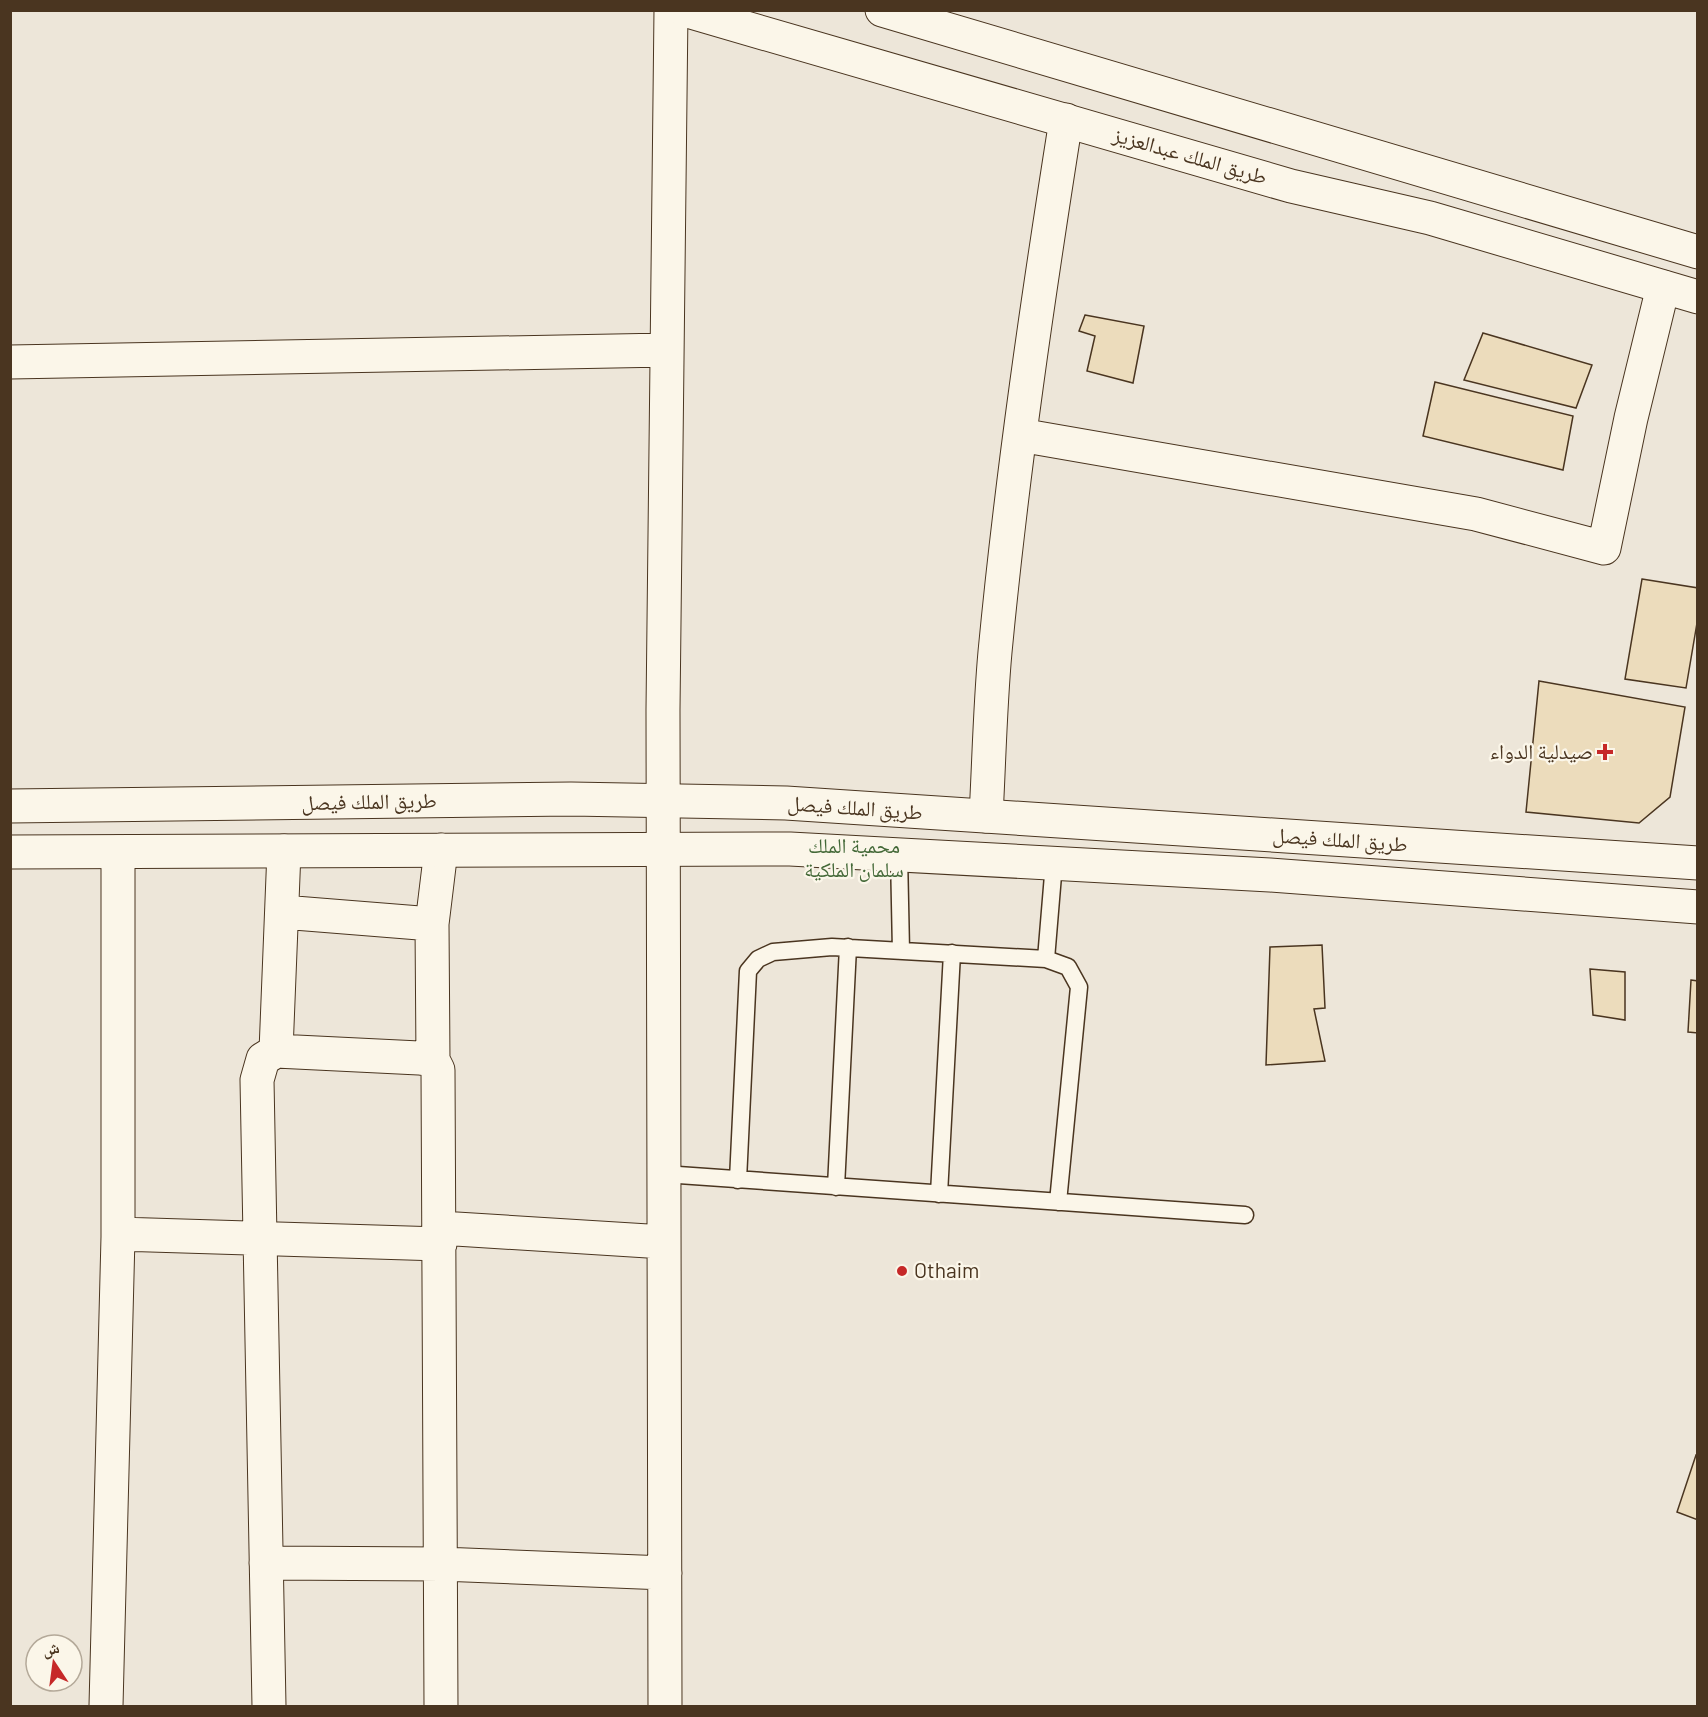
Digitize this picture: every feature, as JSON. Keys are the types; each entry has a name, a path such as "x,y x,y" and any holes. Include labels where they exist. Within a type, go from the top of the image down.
{"street":[{"path":"665,1707 663,800 671,10"},
{"name":"طريق الملك عبدالعزيز","path":"684,10 1291,186 1430,218 1698,297"},
{"path":"882,10 1698,252"},
{"path":"986,816 995,654 1029,353 1066,120"},
{"path":"1020,435 1476,514 1604,548 1631,418 1663,287"},
{"path":"10,362 667,350"},
{"name":"طريق الملك فيصل","path":"10,806 663,800 786,803 1698,863"},
{"name":"طريق الملك فيصل","path":"10,852 790,849 1282,876 1698,908"},
{"path":"441,850 432,924 433,1060 438,1070 440,1236 441,1707"},
{"path":"276,1051 285,851"},
{"path":"106,1707 118,1234 118,852"},
{"path":"282,912 432,924"},
{"path":"269,1707 257,1080 263,1059 276,1051 433,1060"},
{"path":"118,1234 260,1238 440,1236 664,1242"},
{"path":"266,1563 441,1564 665,1573"}],"lane":[{"path":"899,855 902,951"},
{"path":"1046,959 1054,863"},
{"path":"738,1180 748,971 758,959 773,952 848,947 1046,959 1068,967 1079,987 1058,1202"},
{"path":"836,1186 848,947"},
{"path":"939,1194 952,953"},
{"path":"664,1174 1245,1215"}],"green space":[{"name":"محمية الملك سلمان الملكية","path":"11,11 1697,11 1697,1706 11,1706"}],"building":[{"path":"1085,315 1144,326 1133,383 1087,371 1095,336 1079,331"},
{"path":"1483,333 1592,365 1576,408 1464,380"},
{"path":"1435,382 1573,416 1563,470 1423,436"},
{"path":"1642,579 1698,588 1698,617 1686,688 1625,679"},
{"name":"صيدلية الدواء","path":"1539,681 1685,707 1670,797 1639,823 1526,812"},
{"path":"1322,945 1325,1008 1314,1009 1325,1061 1266,1065 1270,947"},
{"path":"1590,969 1625,972 1625,1020 1593,1015"},
{"path":"1691,980 1698,981 1698,1033 1688,1032"},
{"path":"1696,1455 1698,1456 1698,1520 1677,1512"}],"place":[{"name":"صيدلية الدواء","path":"1605,752"},
{"name":"Othaim","path":"902,1271"}]}
